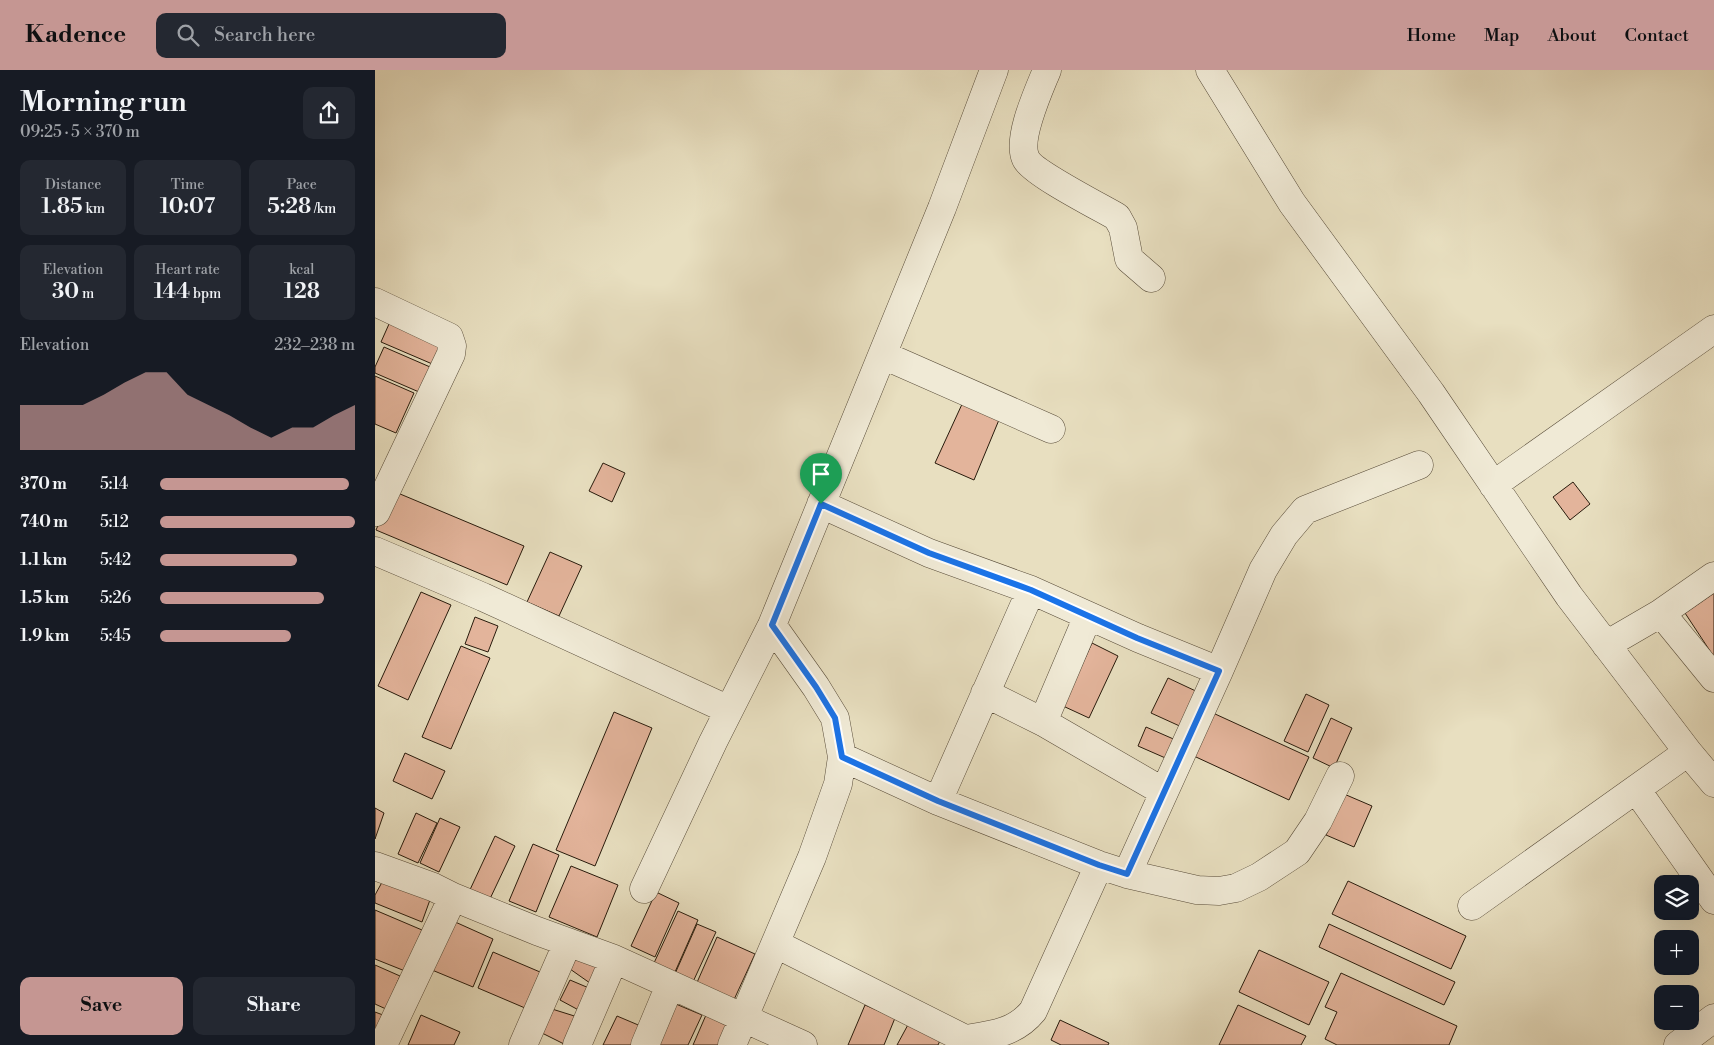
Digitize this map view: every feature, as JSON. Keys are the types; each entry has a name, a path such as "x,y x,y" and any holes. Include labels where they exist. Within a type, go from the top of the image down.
{"street":[{"path":"644,889 729,710 772,625 942,208 994,70"},
{"path":"1047,70 1027,121 1024,139 1026,158 1037,171 1117,217 1123,228 1129,259 1151,278"},
{"path":"1210,70 1292,203 1431,393 1569,596 1688,752 1714,783"},
{"path":"375,302 449,337 452,346 451,354 376,512"},
{"path":"1493,485 1714,329"},
{"path":"883,355 1051,429"},
{"path":"1127,874 1263,570 1284,536 1305,510 1419,465"},
{"path":"821,504 929,553 1031,590 1219,671"},
{"path":"375,551 483,597 729,710"},
{"path":"1606,645 1661,613 1714,576"},
{"path":"938,801 1031,590"},
{"path":"1661,613 1714,678"},
{"path":"1043,722 1088,616"},
{"path":"733,1045 812,857 838,784 842,757 835,718 816,687 772,625"},
{"path":"985,693 1043,722 1164,792"},
{"path":"1472,906 1688,752"},
{"path":"842,757 938,801 1099,865 1127,874 1197,890 1219,891 1236,888 1259,877 1297,852 1318,821 1340,776"},
{"path":"1637,789 1714,900"},
{"path":"776,944 964,1042 997,1035 1026,1021 1033,1011 1099,865"},
{"path":"375,866 614,959 803,1045"},
{"path":"383,1045 453,897"},
{"path":"523,1045 568,942"},
{"path":"577,1045 614,959"},
{"path":"645,1045 670,985"},
{"path":"1678,1045 1714,1018"}],"building":[{"path":"393,315 449,339 437,366 381,342"},
{"path":"384,347 437,370 426,395 375,373 375,367"},
{"path":"375,376 414,393 396,433 375,424"},
{"path":"963,402 1001,415 974,480 935,463"},
{"path":"603,463 625,473 612,502 589,491"},
{"path":"1573,482 1590,504 1570,520 1553,497"},
{"path":"393,491 524,546 507,585 376,530"},
{"path":"550,552 582,566 559,616 527,602"},
{"path":"421,592 451,605 408,700 378,686"},
{"path":"1714,593 1714,657 1685,613"},
{"path":"475,617 498,626 488,652 465,644"},
{"path":"1092,643 1118,656 1089,718 1063,706"},
{"path":"461,646 490,658 451,749 422,737"},
{"path":"1168,678 1200,693 1184,728 1151,713"},
{"path":"1306,694 1329,705 1308,752 1284,741"},
{"path":"1202,708 1309,757 1289,800 1183,751"},
{"path":"614,712 652,728 595,866 556,850"},
{"path":"1331,718 1352,728 1334,768 1313,758"},
{"path":"1146,727 1178,741 1170,760 1138,746"},
{"path":"405,753 445,771 432,799 393,781"},
{"path":"1344,794 1372,806 1354,847 1326,835"},
{"path":"375,808 384,813 375,839"},
{"path":"416,813 437,823 418,863 398,854"},
{"path":"440,818 460,827 439,872 420,863"},
{"path":"495,836 515,846 488,903 468,894"},
{"path":"533,844 559,855 536,912 509,901"},
{"path":"571,866 618,885 597,937 549,917"},
{"path":"386,875 431,897 422,922 375,903 375,895"},
{"path":"1348,881 1466,936 1451,969 1332,914"},
{"path":"656,892 679,903 655,957 631,946"},
{"path":"375,910 422,930 405,971 375,959"},
{"path":"678,911 698,920 675,972 654,963"},
{"path":"453,921 493,939 473,987 432,970"},
{"path":"697,924 716,932 692,984 674,976"},
{"path":"1329,924 1455,982 1444,1005 1319,947"},
{"path":"717,937 755,954 732,1004 695,987"},
{"path":"1259,950 1329,982 1309,1025 1239,992"},
{"path":"493,952 540,972 525,1008 478,988"},
{"path":"574,956 608,964 597,988 570,969"},
{"path":"375,965 400,976 386,1009 375,1004"},
{"path":"1341,973 1457,1026 1449,1045 1337,1045 1325,1039 1337,1012 1325,1007"},
{"path":"570,980 596,991 586,1014 560,1000"},
{"path":"671,1002 702,1015 688,1045 651,1045"},
{"path":"865,1005 895,1018 884,1045 848,1045"},
{"path":"1238,1005 1306,1036 1301,1045 1219,1045"},
{"path":"552,1009 584,1019 566,1045 542,1033"},
{"path":"375,1012 383,1015 375,1033"},
{"path":"421,1015 460,1032 454,1045 408,1045"},
{"path":"706,1015 733,1029 726,1045 693,1045"},
{"path":"617,1016 643,1027 635,1045 603,1045"},
{"path":"1060,1020 1109,1043 1108,1045 1061,1045 1051,1040"},
{"path":"910,1021 942,1036 938,1045 897,1045"}],"route":[{"path":"821,504 929,553 1031,590 1137,638 1219,671 1127,874 1099,865 938,801 842,757 835,718 816,687 772,625 821,504"}]}
